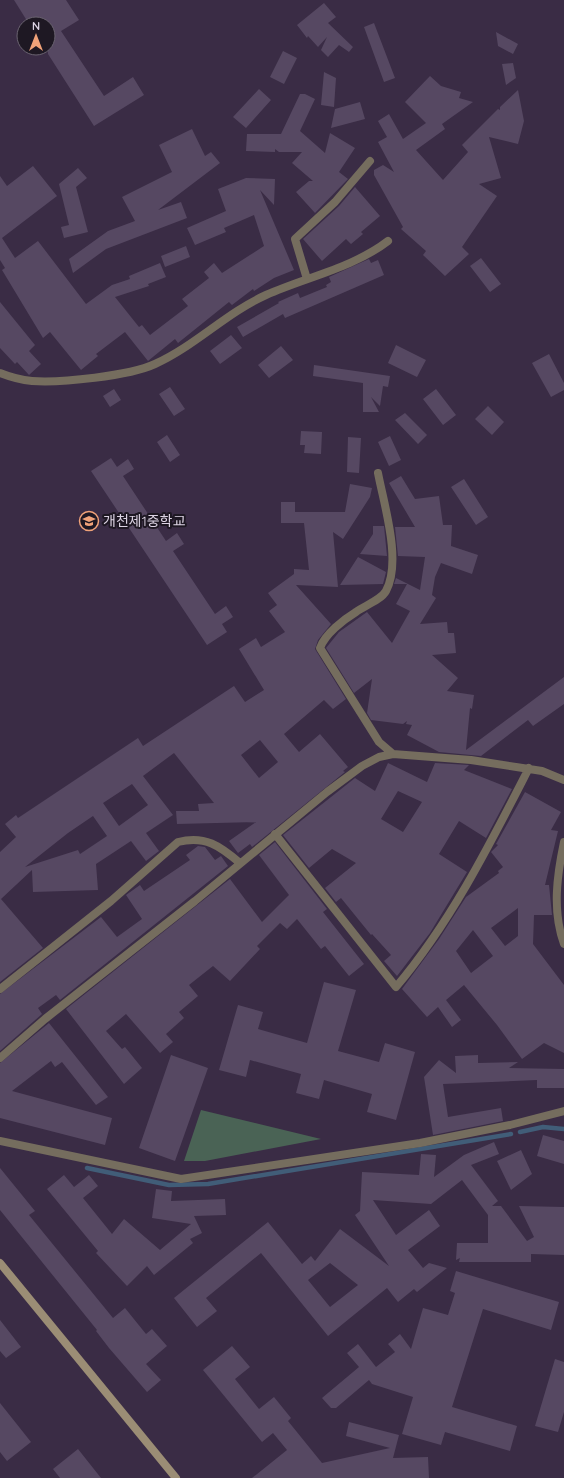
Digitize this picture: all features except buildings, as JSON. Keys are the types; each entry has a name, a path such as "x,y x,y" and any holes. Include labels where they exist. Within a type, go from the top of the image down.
{"main road":[{"path":"0,1263 176,1478"}],"street":[{"path":"307,278 295,239 335,202 370,161"},
{"path":"0,373 32,381 84,378 136,370 155,364 244,306 265,295 351,262 388,241"},
{"path":"378,473 392,554 390,579 386,592 345,619 322,642 320,648 379,742 394,754"},
{"path":"0,1058 45,1019 195,900 275,834 357,770 379,757 394,754 471,760 528,768 553,775 564,780"},
{"path":"275,834 396,987 434,938 494,837 528,768"},
{"path":"0,989 111,902 178,842 190,839 200,839 228,852 240,862"},
{"path":"564,842 558,878 557,901 558,920 564,944"},
{"path":"0,1141 181,1179 420,1143 510,1125 564,1111"}],"green space":[{"path":"201,1110 321,1139 205,1161 184,1161"}],"waterway":[{"path":"520,1132 543,1127 564,1129"},
{"path":"87,1168 169,1185 208,1184 511,1134"}],"place":[{"name":"개천제1중학교","path":"89,521"}]}
